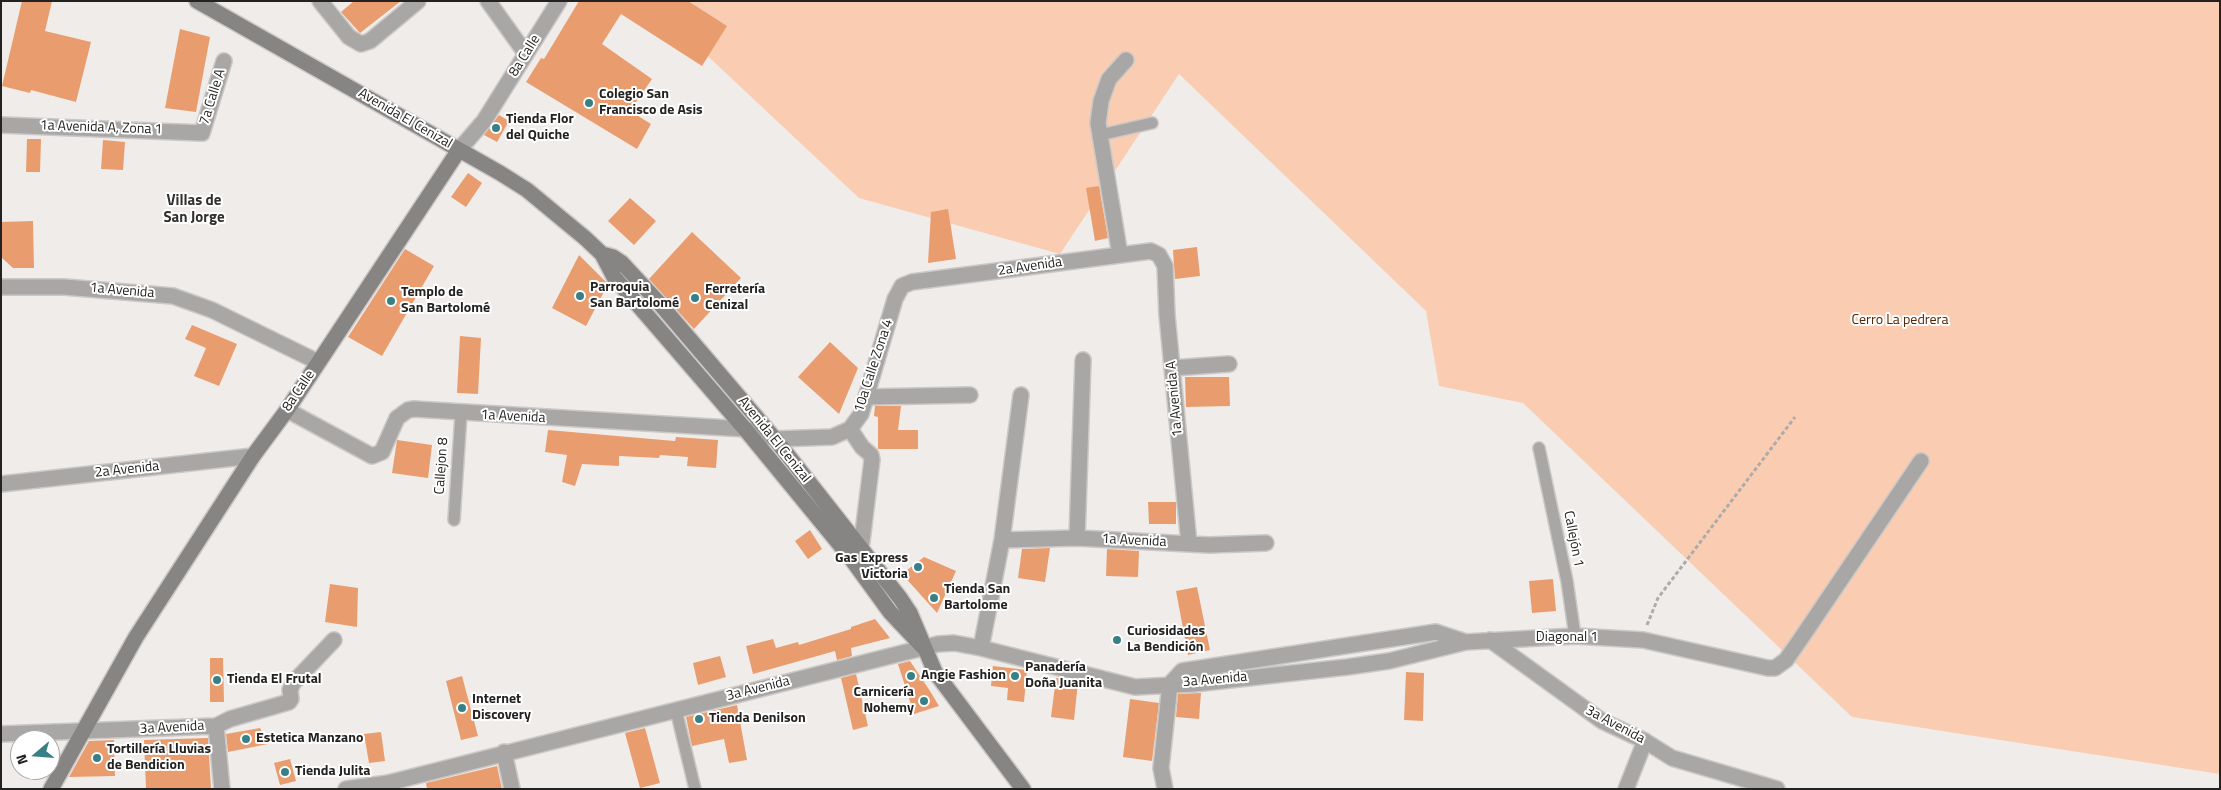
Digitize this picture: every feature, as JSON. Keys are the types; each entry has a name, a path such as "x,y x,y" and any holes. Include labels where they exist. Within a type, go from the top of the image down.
{"street":[{"name":"Avenida El Cenizal","path":"197,1 459,150 527,190 556,212 602,254 614,277 855,553"},
{"path":"320,1 349,37 361,44 370,41 418,1"},
{"path":"488,1 526,54"},
{"name":"8a Calle","path":"51,789 136,637 253,456 286,410 459,150 484,121 559,1"},
{"name":"7a Calle A","path":"202,133 224,60"},
{"path":"1120,254 1098,123 1109,79 1126,60"},
{"name":"1a Avenida A, Zona 1","path":"1,125 202,133"},
{"name":"2a Avenida","path":"902,286 912,282 1120,254 1146,251 1159,255"},
{"name":"Avenida El Cenizal","path":"602,254 613,257 622,263 648,290 775,438 855,553 890,612 923,647 935,672 1023,789"},
{"name":"1a Avenida A","path":"1159,255 1165,266 1172,368 1189,544"},
{"name":"10a Calle Zona 4","path":"775,438 832,437 850,429 857,421 867,397 896,299 902,286"},
{"name":"1a Avenida","path":"1,287 64,287 172,296 212,310 318,362"},
{"path":"1078,538 1083,360"},
{"path":"1172,368 1229,364"},
{"path":"867,397 970,395"},
{"path":"981,648 1002,540 1021,395"},
{"name":"1a Avenida","path":"286,410 372,456 382,452 397,418 408,410 746,429 775,438"},
{"path":"850,429 872,460 855,553"},
{"name":"2a Avenida","path":"1,484 253,456"},
{"name":"Diagonal 1","path":"1490,640 1575,636 1643,640 1768,668 1781,665 1921,461"},
{"name":"1a Avenida","path":"1002,540 1078,538 1189,544 1266,543"},
{"name":"3a Avenida","path":"1170,684 1178,674 1191,668 1426,633 1449,634 1466,642"},
{"name":"3a Avenida","path":"1,734 216,726 230,719 289,702 293,683 334,640"},
{"name":"3a Avenida","path":"346,789 389,786 504,752 923,647 954,643 981,648 1112,684 1134,688 1170,684 1194,684 1389,661 1466,642 1490,640 1602,721 1645,741 1672,758 1743,784 1777,789"},
{"path":"1165,789 1162,768 1170,684"},
{"path":"216,726 222,789"},
{"path":"1626,789 1645,741"},
{"path":"504,752 512,789"}],"lane":[{"path":"1100,136 1152,123"},
{"name":"Callejon 8","path":"454,520 461,414"},
{"name":"Callejón 1","path":"1539,448 1565,572 1575,636"},
{"path":"676,710 695,789"}],"path":[{"path":"1643,640 1651,611 1658,598 1795,417"}],"green space":[{"name":"Cerro La pedrera","path":"649,1 2220,1 2220,774 1852,717 1523,403 1439,386 1426,311 1179,74 1060,254 859,198"}],"building":[{"path":"22,1 52,1 45,31 91,42 76,102 31,90 30,93 2,86"},
{"path":"354,1 401,1 360,33 341,12"},
{"path":"579,1 688,1 727,26 702,66 621,14 602,44 652,79 630,111 651,124 637,149 526,82 541,58 544,59"},
{"path":"180,29 210,37 196,112 165,108"},
{"name":"Tienda Flor del Quiche","path":"499,115 509,121 497,142 484,135"},
{"path":"27,139 41,139 40,172 26,172"},
{"path":"103,140 125,142 123,170 101,169"},
{"path":"468,173 482,183 466,207 451,197"},
{"path":"1099,186 1108,238 1095,241 1086,188"},
{"path":"630,198 656,221 634,245 608,221"},
{"path":"948,209 956,259 928,263 931,212"},
{"path":"33,221 34,268 13,268 1,257 1,222"},
{"path":"692,232 741,278 694,329 649,279"},
{"path":"1197,247 1200,276 1175,279 1173,250"},
{"name":"Templo de San Bartolomé","path":"405,249 434,266 382,356 348,337"},
{"name":"Parroquia San Bartolomé","path":"579,255 608,284 586,326 552,308"},
{"path":"192,325 237,344 219,386 194,376 206,348 185,339"},
{"path":"460,336 481,338 478,394 457,393"},
{"path":"830,342 858,368 839,414 798,377"},
{"path":"1185,377 1229,377 1230,406 1186,407"},
{"path":"875,406 901,406 898,430 918,430 918,449 878,449 878,417 874,416"},
{"path":"548,430 675,441 676,437 718,440 716,468 687,466 688,457 660,455 659,458 619,456 619,466 582,464 575,486 562,482 567,455 545,452"},
{"path":"397,440 432,445 428,478 392,473"},
{"path":"1148,502 1176,502 1176,524 1149,524"},
{"path":"810,530 822,549 808,559 795,541"},
{"path":"1050,548 1045,582 1018,578 1022,549"},
{"path":"1107,549 1139,551 1138,577 1106,576"},
{"name":"Tienda San Bartolome","path":"924,557 956,571 937,613 902,574"},
{"path":"1553,579 1556,611 1532,613 1529,581"},
{"path":"330,584 358,588 357,627 325,622"},
{"path":"1197,587 1210,650 1188,655 1176,591"},
{"path":"875,619 890,638 851,648 852,656 837,660 835,651 753,674 746,646 773,639 776,648 798,642 799,645 851,629 851,627"},
{"path":"720,656 726,677 698,685 693,663"},
{"name":"Tienda El Frutal","path":"210,658 223,658 224,702 210,702"},
{"path":"910,661 939,706 914,714 898,664"},
{"path":"993,666 1027,670 1024,702 1007,700 1008,688 991,686"},
{"path":"1406,672 1424,673 1423,721 1404,720"},
{"path":"856,674 868,726 853,730 841,678"},
{"name":"Internet Discovery","path":"462,676 478,736 461,740 446,681"},
{"path":"1056,678 1078,682 1074,720 1051,717"},
{"path":"1201,693 1199,719 1176,717 1178,694"},
{"path":"1130,699 1159,703 1152,761 1123,757"},
{"path":"737,705 747,760 729,763 724,739 692,746 686,717"},
{"name":"Estetica Manzano","path":"260,728 268,744 228,752 226,734"},
{"path":"645,728 660,783 640,788 625,733"},
{"path":"381,732 385,761 369,763 364,734"},
{"path":"208,738 211,789 146,789 144,740"},
{"name":"Tortillería Lluvias de Bendicion","path":"114,740 115,776 69,777 89,741"},
{"name":"Tienda Julita","path":"290,759 296,781 280,785 274,763"},
{"path":"497,766 502,789 427,789 426,783"}],"place":[{"name":"Colegio San Francisco de Asis","path":"589,103"},
{"name":"Tienda Flor del Quiche","path":"496,128"},
{"name":"Parroquia San Bartolomé","path":"580,296"},
{"name":"Ferretería Cenizal","path":"695,298"},
{"name":"Templo de San Bartolomé","path":"391,301"},
{"name":"Gas Express Victoria","path":"918,567"},
{"name":"Tienda San Bartolome","path":"934,598"},
{"name":"Curiosidades La Bendición","path":"1117,640"},
{"name":"Angie Fashion","path":"911,676"},
{"name":"Panadería Doña Juanita","path":"1015,676"},
{"name":"Tienda El Frutal","path":"217,680"},
{"name":"Carnicería Nohemy","path":"924,701"},
{"name":"Internet Discovery","path":"462,708"},
{"name":"Tienda Denilson","path":"699,719"},
{"name":"Estetica Manzano","path":"246,739"},
{"name":"Tortillería Lluvias de Bendicion","path":"97,758"},
{"name":"Tienda Julita","path":"285,772"}],"district":[{"name":"Villas de San Jorge","path":"194,210"}]}
